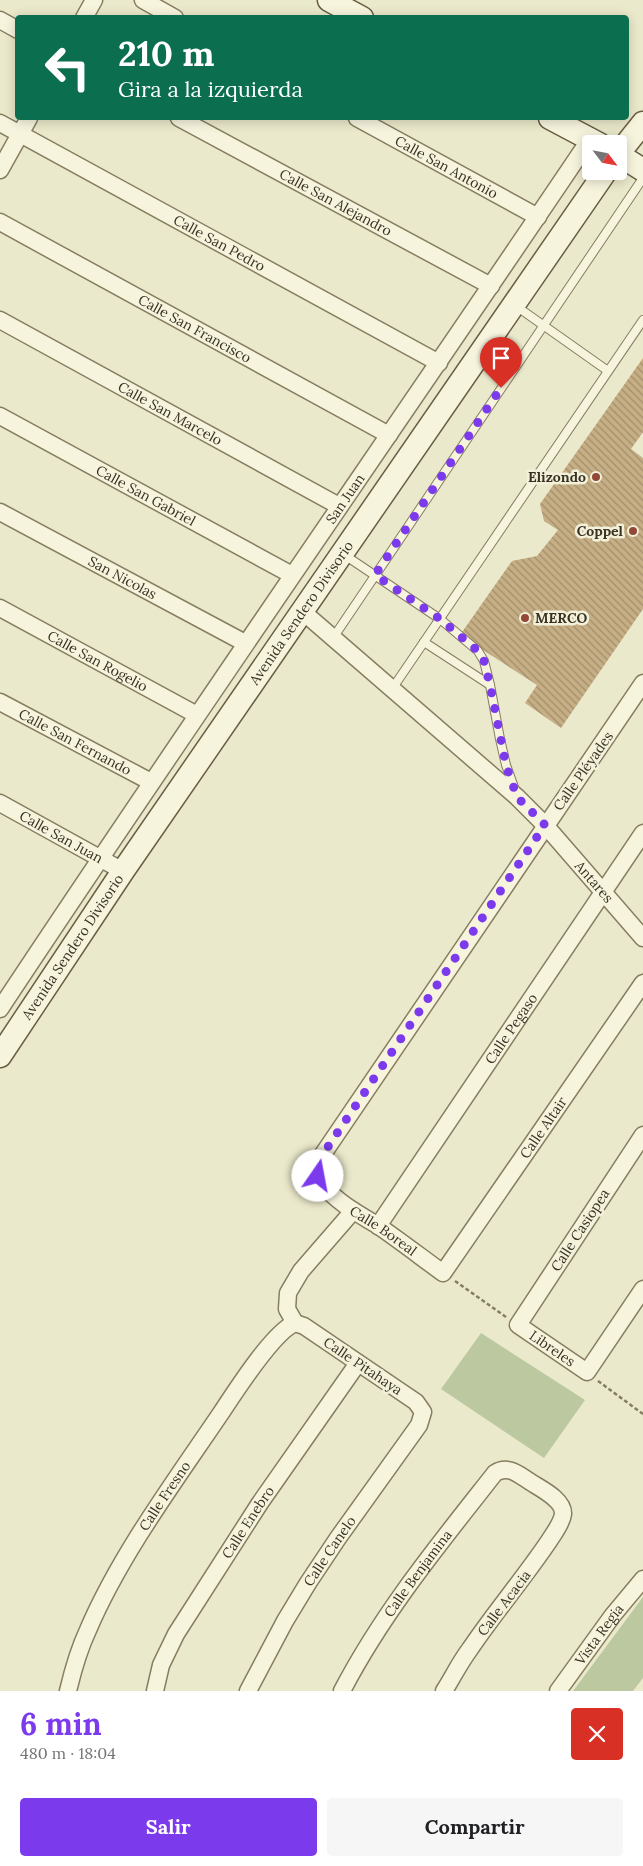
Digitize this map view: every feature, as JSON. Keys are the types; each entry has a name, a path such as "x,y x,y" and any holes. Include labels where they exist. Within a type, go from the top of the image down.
{"street":[{"path":"86,15 94,0"},
{"path":"143,0 170,15"},
{"path":"329,0 356,15"},
{"path":"0,20 15,28"},
{"path":"0,170 28,120"},
{"name":"Calle San Alejandro","path":"183,120 492,286"},
{"name":"Calle San Antonio","path":"361,120 538,217"},
{"path":"554,120 582,135"},
{"name":"Calle San Pedro","path":"0,122 439,363"},
{"path":"628,142 643,123"},
{"path":"628,153 643,152"},
{"name":"San Juan","path":"100,858 245,643 538,217 582,158"},
{"path":"628,160 643,170"},
{"name":"Avenida Sendero Divisorio","path":"0,1056 123,871 600,180"},
{"name":"Calle San Francisco","path":"0,222 389,436"},
{"name":"Calle San Marcelo","path":"0,320 339,506"},
{"name":"Calle San Gabriel","path":"0,416 292,575"},
{"name":"San Nicolas","path":"0,512 245,643"},
{"name":"Calle San Rogelio","path":"0,608 196,715"},
{"name":"Antares","path":"302,612 517,797 545,825 604,891 643,938"},
{"name":"Calle Pléyades","path":"321,1157 545,825 643,684"},
{"name":"Calle San Fernando","path":"0,702 151,782"},
{"name":"Calle San Juan","path":"0,803 123,871"},
{"name":"Calle Pegaso","path":"378,1226 643,833"},
{"name":"Avenida Sendero Divisorio","path":"0,1009 100,858"},
{"name":"Calle Altair","path":"443,1273 643,984"},
{"name":"Calle Casiopea","path":"518,1325 643,1135"},
{"name":"Calle Boreal","path":"321,1157 318,1176 324,1186 353,1211 378,1226 443,1273"},
{"path":"295,1323 287,1310 288,1292 301,1272 353,1211"},
{"path":"587,1372 643,1289"},
{"name":"Calle Pitahaya","path":"295,1323 304,1326 416,1402 423,1416"},
{"name":"Calle Fresno","path":"68,1691 73,1670 88,1629 117,1572 166,1494 247,1375 284,1330 295,1323"},
{"name":"Libreles","path":"518,1325 587,1372"},
{"name":"Calle Enebro","path":"155,1691 161,1665 176,1634 260,1503 358,1363"},
{"name":"Calle Canelo","path":"248,1691 285,1621 308,1583 338,1538 412,1437 423,1416"},
{"name":"Calle Acacia","path":"444,1691 469,1650 543,1550 559,1526 563,1515 562,1507 556,1499 515,1472 506,1469"},
{"name":"Calle Benjamina","path":"342,1691 352,1672 423,1565 495,1474 506,1469"},
{"name":"Vista Regia","path":"558,1691 613,1615 643,1580"}],"lane":[{"path":"333,638 643,178"},
{"path":"513,304 608,371"},
{"path":"392,689 643,320"},
{"path":"342,553 440,619 478,651 484,661 506,765 517,797"},
{"path":"424,642 490,685"}],"path":[{"path":"443,1273 518,1325"},
{"path":"587,1372 643,1414"}],"green space":[{"path":"481,1333 585,1400 544,1458 441,1389"},
{"path":"643,1597 643,1678 633,1691 573,1691"}],"building":[{"path":"643,358 643,432 631,449 643,458 643,609 561,728 525,703 537,685 460,635 512,561 537,556 558,530 544,521 540,504"}],"place":[{"name":"Elizondo","path":"596,477"},
{"name":"Coppel","path":"633,531"},
{"name":"MERCO","path":"525,618"}],"route":[{"path":"318,1176 321,1157 348,1115 545,825 517,797 506,765 484,661 478,651 440,619 375,575 501,388"}]}
